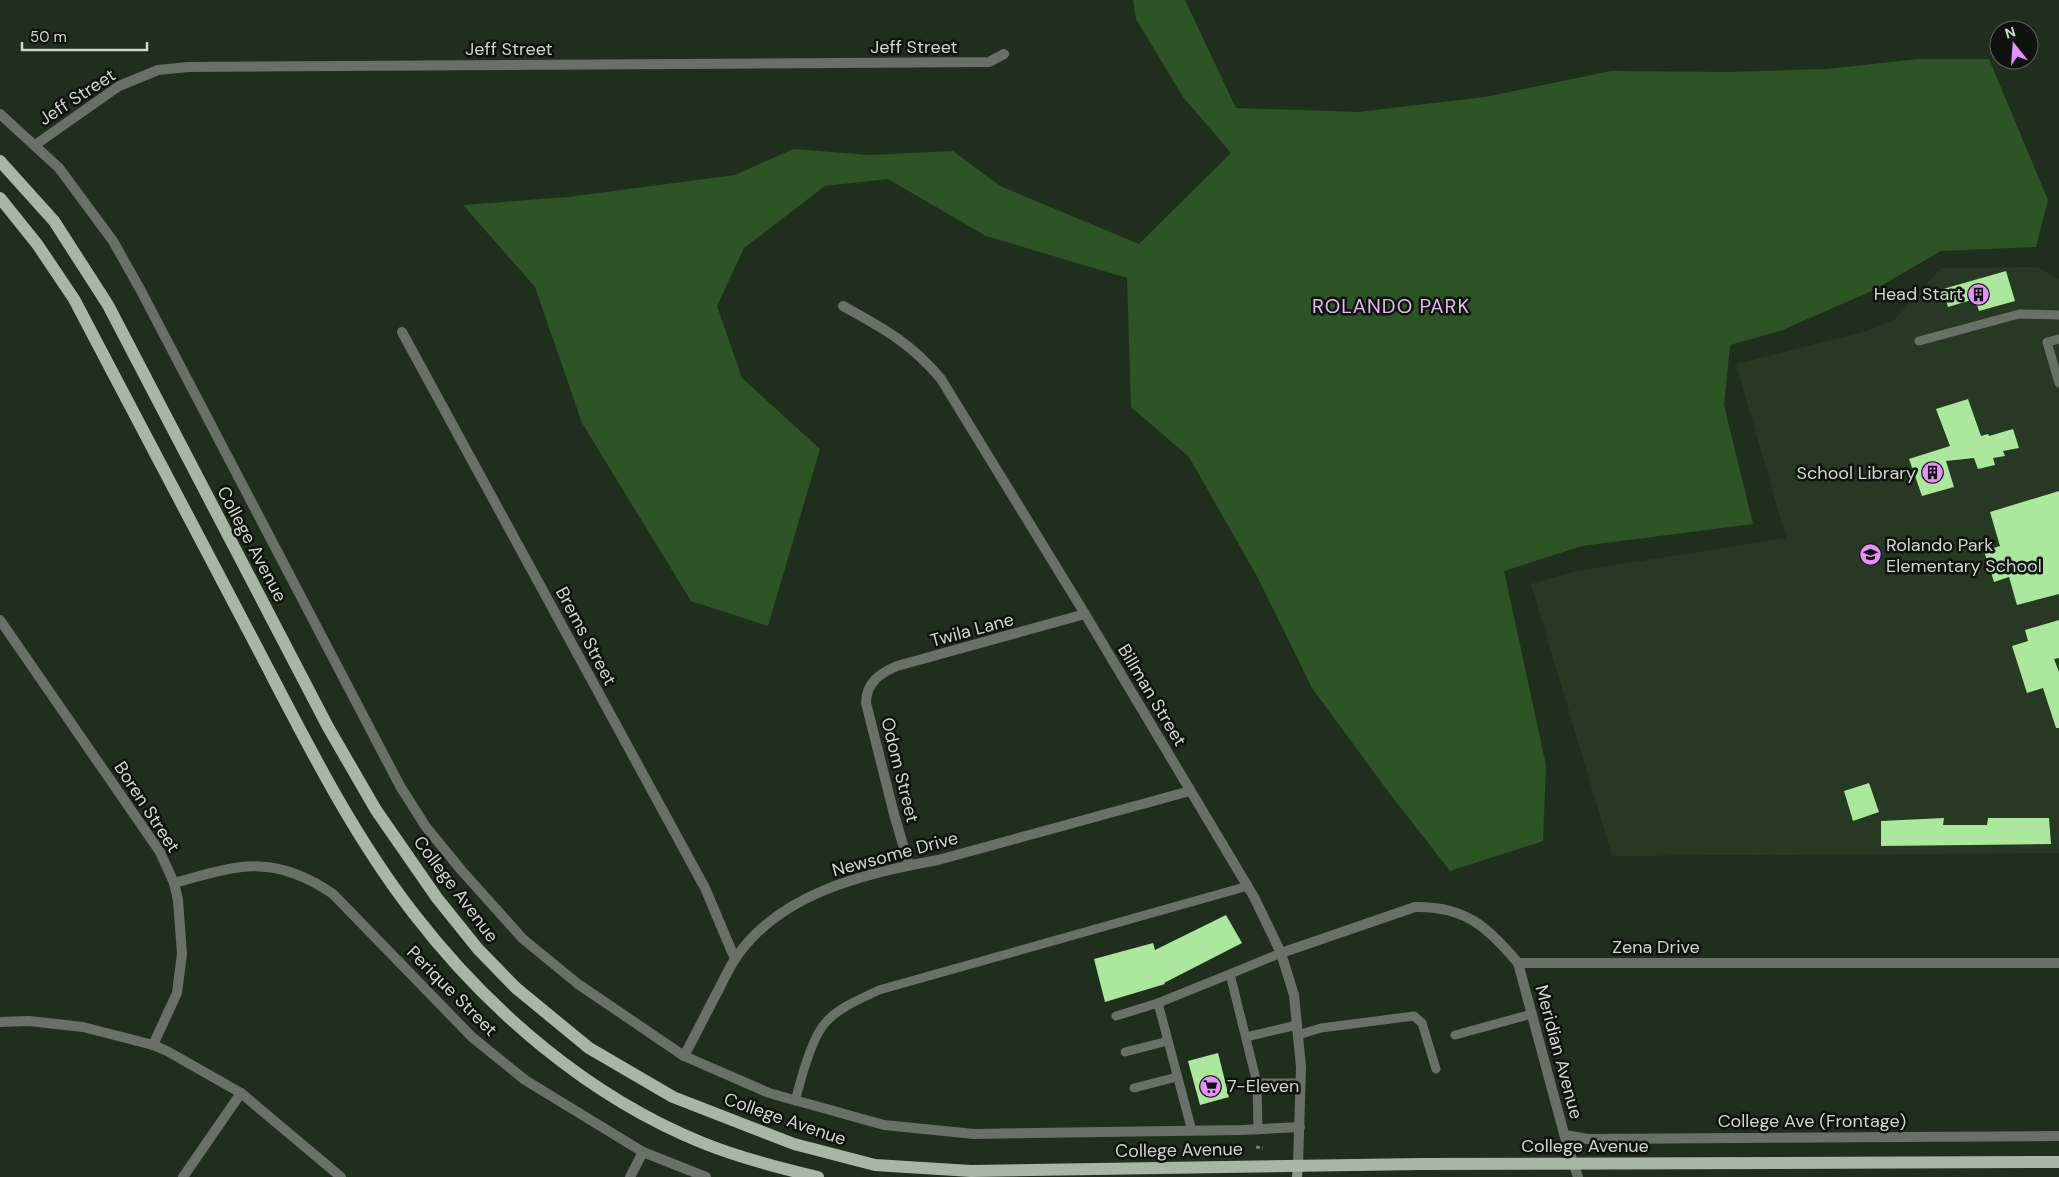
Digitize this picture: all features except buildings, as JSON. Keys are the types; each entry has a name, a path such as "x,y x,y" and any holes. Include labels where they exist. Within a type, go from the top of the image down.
{"main road":[{"name":"College Avenue","path":"0,161 54,221 108,305 328,727 376,810 437,898 478,948 516,988 589,1048 673,1097 794,1144 875,1165 971,1171 1298,1171 1574,1164 2059,1162"},
{"path":"0,198 37,244 74,299 313,754 369,850 414,914 469,979 540,1044 606,1093 652,1119 703,1144 770,1166 818,1177"}],"street":[{"name":"Jeff Street","path":"35,145 119,86 158,70 188,66 989,62 1004,54"},
{"path":"0,114 59,168 113,241 140,289 400,786 426,827 462,871 523,939 578,984 684,1056 769,1093 884,1125 974,1134 1258,1130 1300,1127"},
{"name":"Billman Street","path":"842,306 892,334 924,359 941,379 1248,886 1281,953 1294,995 1300,1083 1298,1171"},
{"name":"Brems Street","path":"402,332 705,888 735,959"},
{"name":"Twila Lane","path":"871,684 884,672 897,666 1085,614"},
{"name":"Boren Street","path":"0,620 160,852 174,883 181,923 180,973 177,992 153,1045"},
{"name":"Odom Street","path":"871,684 866,695 866,703 909,865"},
{"name":"Newsome Drive","path":"684,1056 735,959 768,924 807,898 846,882 909,865 938,860 1190,791"},
{"name":"Perique Street","path":"174,883 229,868 246,866 280,869 301,876 321,886 334,894 472,1037 525,1080 643,1152 706,1177"},
{"path":"1281,953 1415,907 1428,906 1454,911 1478,922 1490,931 1518,963"},
{"name":"Zena Drive","path":"1518,963 2059,963"},
{"name":"Meridian Avenue","path":"1518,963 1564,1136 1578,1177"},
{"path":"0,1022 29,1021 68,1024 153,1045 167,1051 240,1092 341,1177"},
{"path":"183,1177 240,1092"},
{"name":"College Ave (Frontage)","path":"1564,1136 1588,1139 2059,1136"},
{"path":"630,1177 643,1152"}],"lane":[{"path":"1919,341 2018,314 2059,315"},
{"path":"2059,339 2047,342 2059,383"},
{"path":"795,1101 807,1058 824,1023 844,1007 879,990 1248,886"},
{"path":"1116,1016 1158,1003 1281,953"},
{"path":"1230,974 1257,1083 1258,1130"},
{"path":"1158,1003 1192,1131"},
{"path":"1455,1035 1532,1014"},
{"path":"1246,1037 1414,1016 1422,1024 1436,1069"},
{"path":"1126,1052 1168,1041"},
{"path":"1134,1088 1178,1077"},
{"path":"1257,1083 1300,1083"}],"path":[{"path":"1256,1147 1263,1148"}],"shaded area":[{"name":"Rolando Park Elementary School","path":"2037,267 2059,279 2059,853 1612,856 1531,584 1577,571 1786,538 1736,364 1867,331 1895,319 1941,268"}],"green space":[{"path":"1133,0 1185,0 1236,108 1358,112 1485,97 1611,71 1729,72 1827,69 1919,59 1989,59 1989,70 1994,70 2048,200 2036,247 1941,251 1872,291 1780,331 1730,345 1724,405 1753,524 1582,546 1504,571 1546,765 1543,841 1450,871 1390,794 1312,688 1258,578 1189,457 1131,407 1127,278 986,236 888,179 825,186 744,248 717,306 742,378 820,449 768,626 691,601 582,423 535,287 463,205 568,197 735,175 793,149 870,155 953,151 1000,186 1139,244 1231,153 1183,97 1136,19"}],"place":[{"name":"Head Start","path":"1979,294"},
{"name":"School Library","path":"1932,473"},
{"name":"Rolando Park Elementary School","path":"1870,555"},
{"name":"7-Eleven","path":"1211,1086"}],"district":[{"name":"ROLANDO PARK","path":"1391,306"}]}
